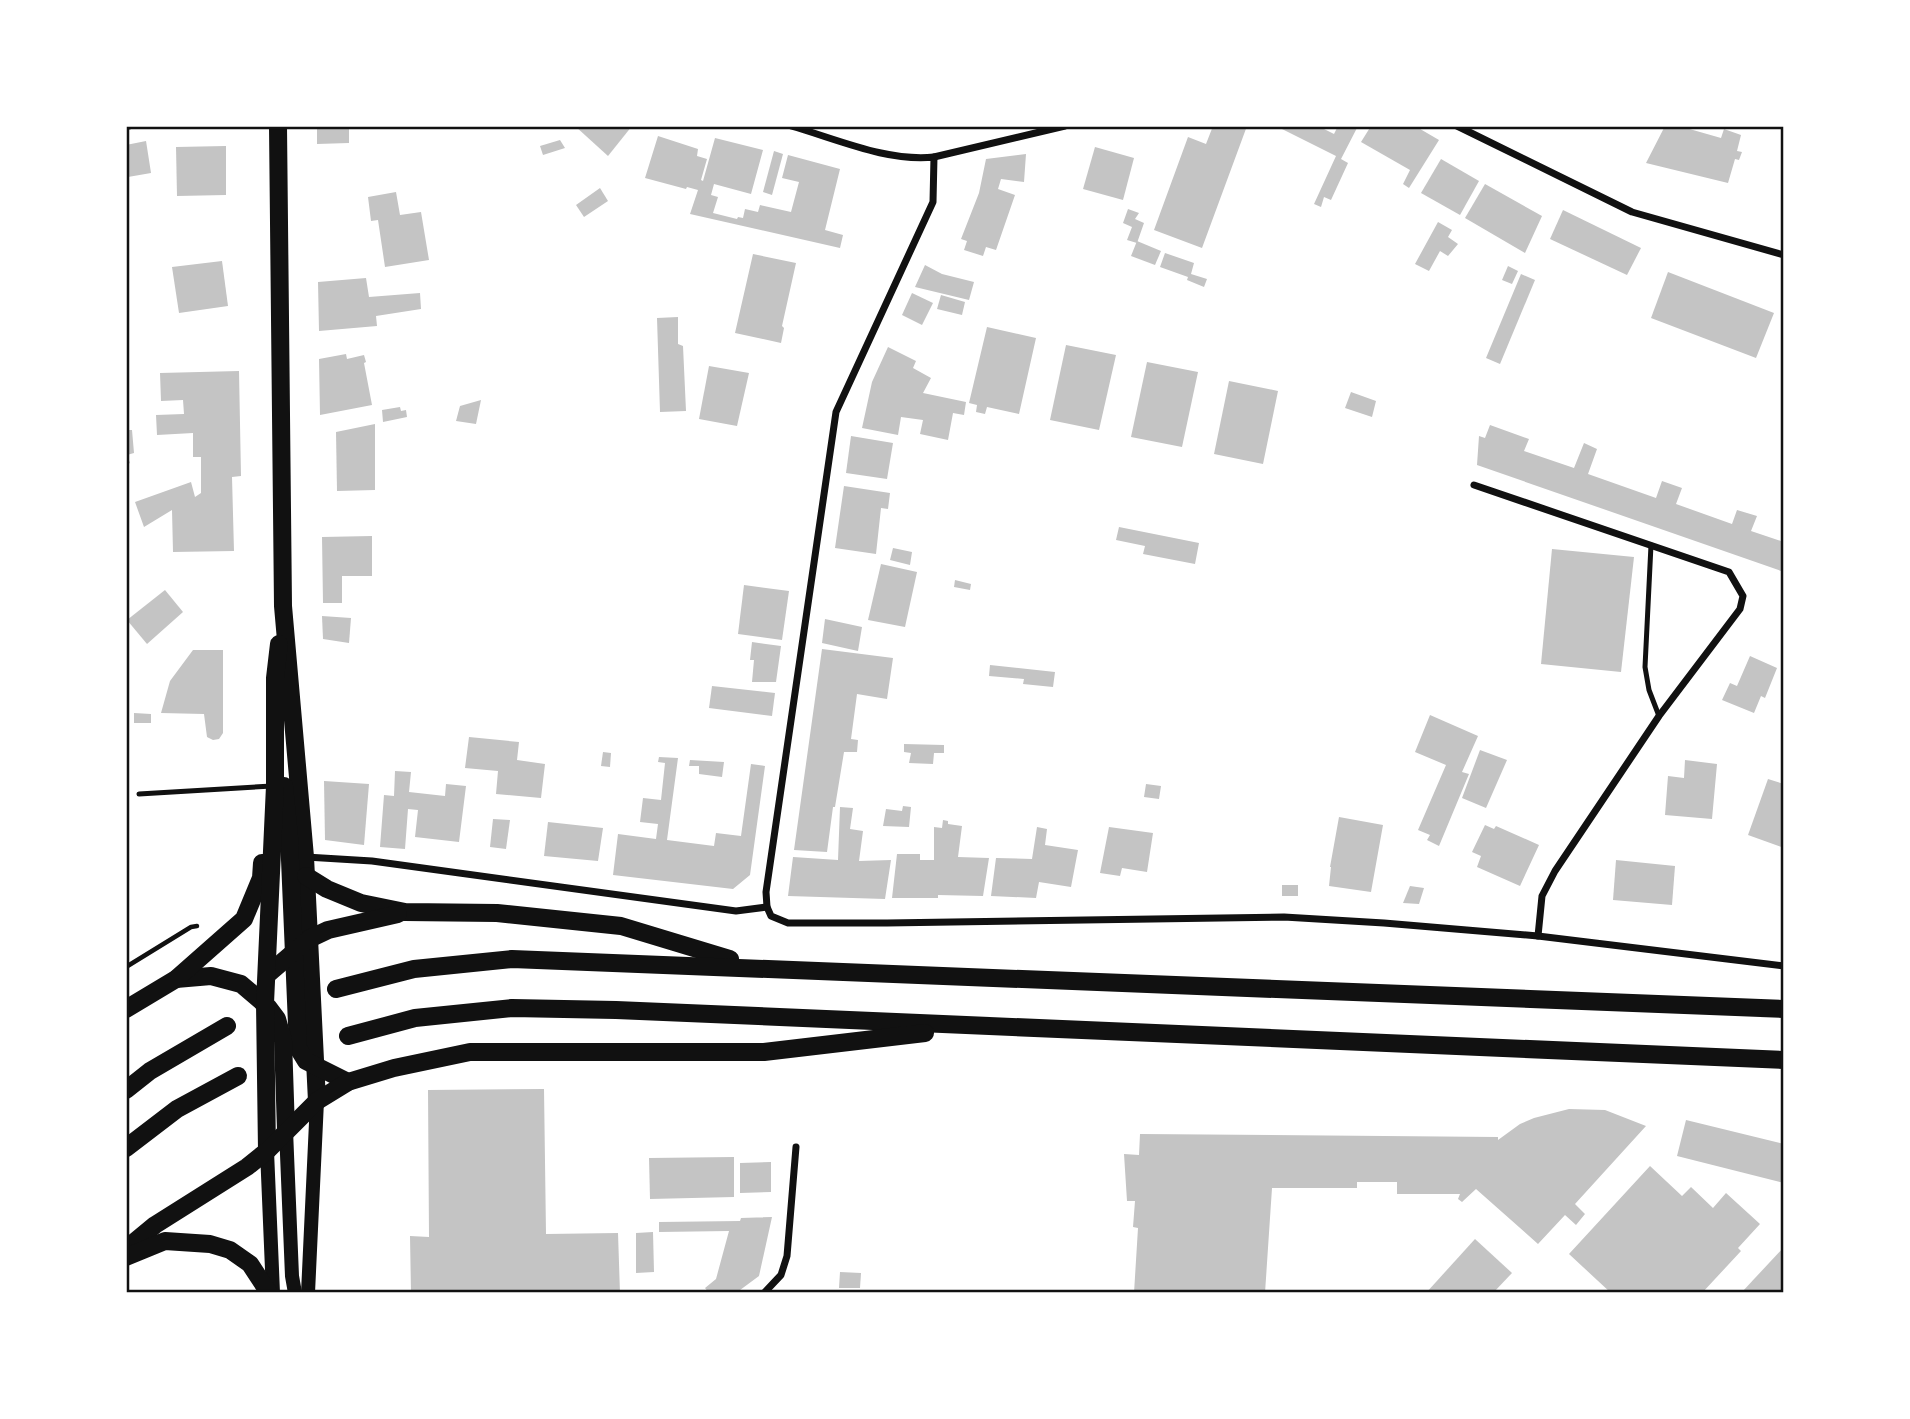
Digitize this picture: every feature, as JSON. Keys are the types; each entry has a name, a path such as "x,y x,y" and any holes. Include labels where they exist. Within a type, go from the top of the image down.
{"main road":[{"path":"278,126 283,606 305,857 317,1101 309,1293"},
{"path":"271,1293 265,1003 270,786 275,678 283,606"},
{"path":"275,678 289,836 298,1048 306,1061 348,1082"},
{"path":"126,1009 176,979 244,919 261,878 270,786"},
{"path":"306,876 327,889 361,903 405,912 497,913 621,926 757,967"},
{"path":"267,975 309,939 328,930 405,912"},
{"path":"336,989 414,969 512,958 1784,1009"},
{"path":"176,979 211,976 241,984 265,1003 277,1019 283,1040 292,1276 295,1293"},
{"path":"348,1035 415,1018 512,1008 616,1010 1784,1060"},
{"path":"126,1090 150,1071 227,1026"},
{"path":"126,1249 155,1225 247,1167 317,1101 348,1082 394,1068 470,1052 764,1052 976,1027"},
{"path":"126,1148 177,1109 238,1076"},
{"path":"126,1257 165,1241 210,1244 230,1251 250,1264 271,1293"}],"street":[{"path":"791,126 914,159 934,157 1065,126"},
{"path":"1014,137 1018,126"},
{"path":"1457,126 1632,212 1784,255"},
{"path":"934,157 933,202 836,412 766,892 771,916 788,923 1284,917 1538,936 1784,966"},
{"path":"1474,485 1729,572 1743,596 1740,609 1659,716 1555,871 1542,896 1538,936"},
{"path":"289,836 297,850 305,857 372,861 736,911 767,906"},
{"path":"765,1293 781,1275 787,1256 796,1147"}],"lane":[{"path":"1651,545 1645,667 1649,690 1659,716"},
{"path":"139,794 270,786"}],"building":[{"path":"317,126 349,126 349,143 317,144"},
{"path":"575,126 632,126 608,156"},
{"path":"1213,126 1247,126 1202,248 1154,230 1188,137 1206,144"},
{"path":"1276,126 1318,126 1334,134 1338,126 1358,126 1341,159 1348,163 1331,200 1324,197 1321,207 1314,204 1336,156"},
{"path":"1371,126 1415,126 1439,140 1409,188 1403,184 1410,170 1361,142"},
{"path":"1665,126 1679,126 1721,138 1724,129 1741,135 1737,151 1742,152 1739,160 1735,159 1728,183 1646,163"},
{"path":"658,136 698,149 697,156 707,159 701,180 703,181 715,138 763,150 751,194 714,184 711,195 718,197 713,213 737,219 743,218 745,209 758,212 760,205 791,212 799,182 782,178 788,155 840,169 825,230 843,235 840,248 690,214 698,190 645,178"},
{"path":"560,140 565,148 543,155 540,146"},
{"path":"146,141 151,173 128,177 126,145"},
{"path":"226,146 226,195 177,196 176,147"},
{"path":"1095,147 1134,158 1123,200 1083,189"},
{"path":"774,151 783,154 772,195 763,192"},
{"path":"1026,154 1024,182 1001,179 998,189 1015,195 996,250 986,247 983,256 964,250 967,241 961,239 979,193 986,159"},
{"path":"1441,159 1479,181 1460,215 1421,193"},
{"path":"1485,184 1542,216 1525,253 1465,218"},
{"path":"600,188 608,201 584,217 576,205"},
{"path":"396,192 400,215 421,212 429,260 385,267 378,220 371,221 368,197"},
{"path":"1128,209 1139,213 1135,219 1144,223 1137,243 1127,240 1132,227 1123,223"},
{"path":"1563,210 1641,248 1627,275 1550,239"},
{"path":"1438,222 1452,230 1448,237 1458,244 1448,256 1440,251 1429,271 1415,264"},
{"path":"1137,241 1161,251 1155,265 1131,256"},
{"path":"1165,253 1194,263 1191,274 1207,279 1204,287 1187,280 1188,277 1160,267"},
{"path":"753,254 796,263 782,326 784,328 781,343 735,333"},
{"path":"222,261 228,306 179,313 172,267"},
{"path":"925,265 942,274 974,282 969,300 915,287"},
{"path":"1508,266 1518,271 1512,284 1502,280"},
{"path":"1668,272 1774,313 1756,358 1651,318"},
{"path":"1521,274 1535,280 1500,364 1486,358"},
{"path":"366,278 369,297 420,293 421,309 376,316 377,326 319,331 318,282"},
{"path":"912,293 933,303 922,325 902,315"},
{"path":"941,295 965,302 962,315 937,309"},
{"path":"678,317 678,344 683,346 686,411 660,412 657,318"},
{"path":"987,327 1036,338 1019,414 987,407 985,414 976,412 977,405 969,403"},
{"path":"1066,345 1116,355 1099,430 1050,420"},
{"path":"888,347 916,361 913,368 931,378 923,393 966,402 964,415 953,413 948,440 920,434 923,420 901,417 898,435 862,428 872,382"},
{"path":"346,354 347,359 364,355 372,405 320,415 319,359"},
{"path":"1147,362 1198,372 1182,447 1131,437"},
{"path":"709,366 749,373 737,426 699,419"},
{"path":"239,371 241,476 232,477 234,551 173,552 172,510 144,527 135,502 191,482 195,497 201,493 201,457 193,457 193,433 157,435 156,415 184,414 183,400 161,401 160,373"},
{"path":"1229,381 1278,391 1263,464 1214,454"},
{"path":"1351,392 1376,401 1372,417 1345,408"},
{"path":"481,400 476,424 456,421 460,406"},
{"path":"400,407 401,411 406,410 407,417 383,422 382,410"},
{"path":"375,424 375,490 337,491 336,432"},
{"path":"1490,425 1529,439 1524,451 1574,468 1584,443 1597,449 1588,474 1656,498 1662,481 1682,488 1676,504 1732,524 1737,510 1757,516 1751,531 1784,542 1784,572 1477,465 1479,436 1485,438"},
{"path":"126,430 132,430 134,453 127,455 130,463 126,465"},
{"path":"851,436 893,443 887,479 846,473"},
{"path":"844,486 890,493 888,509 881,508 876,554 835,548"},
{"path":"1119,527 1199,543 1195,564 1143,554 1145,546 1116,540"},
{"path":"372,536 372,576 342,576 342,603 323,603 322,537"},
{"path":"893,548 912,552 910,565 890,560"},
{"path":"1552,549 1634,557 1621,672 1541,664"},
{"path":"881,564 917,572 905,627 868,620"},
{"path":"955,580 971,584 970,590 954,587"},
{"path":"744,585 789,591 782,640 738,634"},
{"path":"165,590 183,612 147,644 127,620"},
{"path":"322,616 351,618 349,643 323,639"},
{"path":"825,619 862,627 858,651 822,643"},
{"path":"752,642 781,646 776,682 752,682"},
{"path":"822,649 893,658 887,699 857,694 851,739 858,740 857,752 844,752 827,852 794,850"},
{"path":"193,650 223,650 223,733 219,739 207,737 204,714 161,713 170,681"},
{"path":"1750,656 1777,668 1765,698 1761,696 1754,713 1722,700 1730,683 1737,686"},
{"path":"990,665 1055,672 1053,687 1023,684 1024,679 989,676"},
{"path":"712,686 775,693 772,716 709,708"},
{"path":"134,713 151,714 151,723 134,723"},
{"path":"1430,715 1478,736 1462,772 1469,774 1439,846 1427,840 1430,835 1418,830 1446,765 1415,752"},
{"path":"469,737 519,742 517,760 545,764 541,798 496,794 498,771 465,768"},
{"path":"904,744 944,745 944,753 934,753 933,764 909,763 911,753 904,752"},
{"path":"1480,750 1507,760 1486,808 1462,798"},
{"path":"603,752 611,753 610,767 601,766"},
{"path":"659,757 678,758 667,840 714,846 716,833 741,836 751,764 765,766 750,875 733,889 613,875 618,834 656,839 658,824 640,822 643,798 661,800 665,763 658,762"},
{"path":"690,760 724,762 722,777 699,774 699,766 689,766"},
{"path":"1685,760 1717,764 1712,819 1665,815 1668,776 1684,778"},
{"path":"395,771 411,772 409,792 445,796 446,784 466,786 459,842 415,837 418,810 408,809 405,849 380,847 384,795 394,796"},
{"path":"1768,779 1784,784 1784,848 1748,835"},
{"path":"324,781 369,784 364,845 325,840"},
{"path":"1146,784 1161,786 1159,799 1144,797"},
{"path":"903,806 911,807 909,827 883,826 886,809 902,811"},
{"path":"840,807 853,808 850,829 863,831 859,861 891,860 885,899 788,896 793,857 838,860"},
{"path":"1339,817 1383,825 1371,892 1329,886"},
{"path":"493,819 510,820 506,849 490,847"},
{"path":"943,820 948,821 948,824 962,826 958,857 989,858 983,896 892,898 897,854 920,854 920,860 934,860 934,827 942,828"},
{"path":"548,822 603,828 598,861 544,856"},
{"path":"1485,825 1494,829 1496,826 1539,845 1520,886 1477,867 1481,856 1472,852"},
{"path":"1037,827 1047,829 1045,845 1078,850 1071,887 1039,882 1036,898 991,896 996,858 1032,859"},
{"path":"1109,827 1153,833 1147,872 1122,868 1120,876 1100,873"},
{"path":"1616,860 1675,866 1672,905 1613,900"},
{"path":"1282,885 1298,885 1298,896 1282,896"},
{"path":"1410,886 1424,888 1419,904 1403,903"},
{"path":"544,1089 546,1234 618,1233 620,1293 411,1293 410,1236 429,1237 428,1090"},
{"path":"1569,1109 1605,1110 1646,1126 1575,1204 1585,1214 1576,1225 1565,1215 1538,1244 1476,1189 1462,1202 1458,1199 1460,1194 1397,1194 1397,1182 1357,1182 1357,1188 1272,1188 1265,1293 1134,1293 1138,1228 1133,1227 1135,1201 1127,1201 1124,1154 1139,1155 1140,1134 1498,1137 1498,1140 1520,1124"},
{"path":"1686,1120 1784,1144 1784,1183 1677,1156"},
{"path":"734,1157 734,1197 650,1199 649,1158"},
{"path":"771,1162 771,1192 740,1193 740,1163"},
{"path":"1650,1166 1682,1196 1691,1187 1713,1208 1726,1193 1760,1224 1738,1248 1741,1251 1702,1293 1611,1293 1569,1254"},
{"path":"772,1217 759,1276 736,1293 709,1293 705,1288 716,1279 729,1231 659,1232 659,1222 740,1221 741,1218"},
{"path":"653,1232 654,1272 636,1273 636,1233"},
{"path":"1475,1239 1512,1273 1493,1293 1426,1293"},
{"path":"1784,1247 1784,1293 1741,1293"},
{"path":"840,1272 861,1273 860,1288 839,1288"}]}
